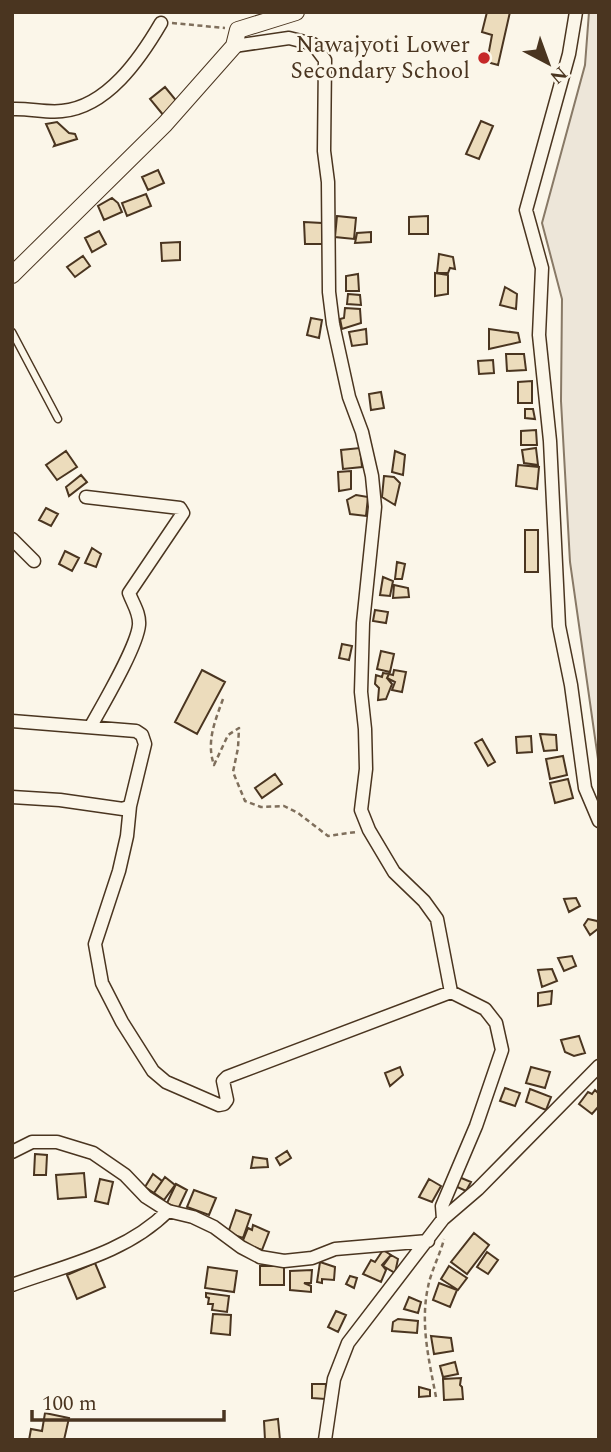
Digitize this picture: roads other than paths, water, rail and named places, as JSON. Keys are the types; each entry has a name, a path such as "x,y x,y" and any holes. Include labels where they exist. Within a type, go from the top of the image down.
{"street":[{"path":"12,275 164,124 236,38 296,12"},
{"path":"576,12 569,54 526,210 542,268 539,335 550,441 559,626 571,685 585,788 599,821"},
{"path":"12,108 59,112 84,107 113,85 137,61 161,23"},
{"path":"236,38 289,38 313,44 325,60 323,127 328,182 329,292 349,397 372,476 375,507 362,623 361,664 366,769 361,810 369,830 394,872 424,901 437,919 451,992"},
{"path":"86,497 180,508 183,513 129,593 137,611 139,625 135,642 91,726"},
{"path":"12,539 34,561"},
{"path":"12,721 91,726 136,731 142,735 145,744 130,806 127,836 119,871 95,944 102,984 153,1071 166,1082 219,1105 224,1104 227,1100 223,1081 227,1077 451,992 485,1009 496,1023 502,1050 476,1126 442,1206 443,1219"},
{"path":"12,797 61,800 123,809 130,806"},
{"path":"325,1440 334,1379 348,1343 443,1219 478,1189 599,1066"},
{"path":"12,1152 32,1142 57,1142 93,1153 125,1175 146,1197 168,1211 193,1217 214,1227 260,1257 285,1261 312,1258 335,1249 428,1241"},
{"path":"12,1284 114,1249 136,1238 168,1211"}],"lane":[{"path":"12,332 58,419"}],"place":[{"name":"Nawajyoti Lower Secondary School","path":"484,58"}]}
